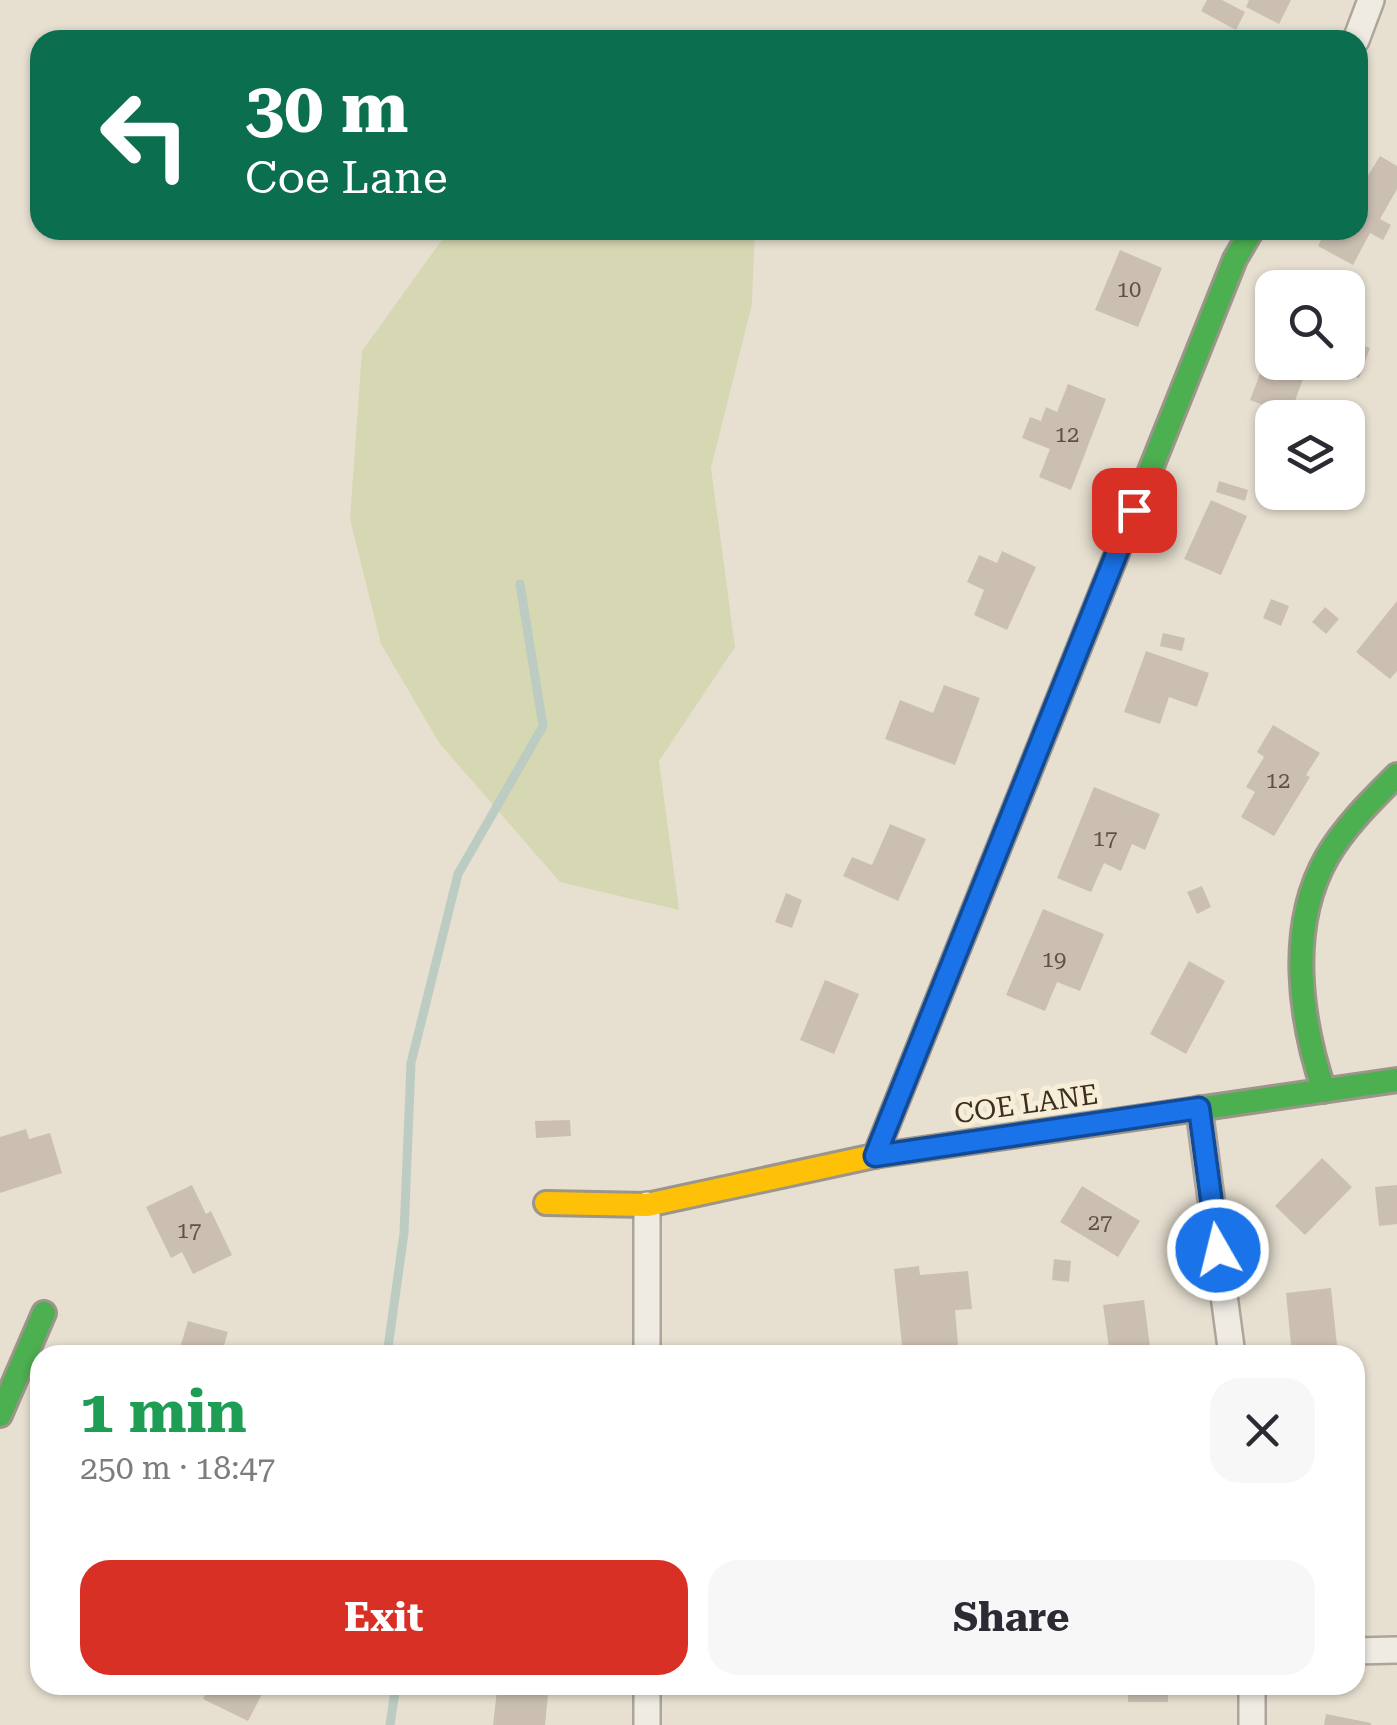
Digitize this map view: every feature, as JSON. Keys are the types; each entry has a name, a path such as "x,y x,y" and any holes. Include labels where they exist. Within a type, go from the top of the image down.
{"street":[{"path":"1360,30 1372,0"},
{"path":"875,1156 1228,278 1247,240"},
{"path":"1324,1091 1307,1033 1305,970 1314,886 1350,827 1397,775"},
{"name":"COE LANE","path":"546,1203 647,1205 875,1156 1397,1080"},
{"path":"1199,1108 1231,1345"},
{"path":"646,1345 647,1205"},
{"path":"30,1345 44,1313"},
{"path":"0,1415 30,1345"},
{"path":"1365,1650 1397,1650"},
{"path":"647,1695 647,1725"},
{"path":"1252,1695 1252,1725"}],"green space":[{"path":"442,240 755,240 752,304 711,468 735,647 659,761 679,910 560,882 440,744 381,644 350,519 362,351"}],"building":[{"path":"1207,0 1222,0 1245,12 1236,30 1201,11"},
{"path":"1249,0 1291,0 1279,24 1246,7"},
{"path":"1380,156 1397,166 1397,189 1380,219 1391,225 1383,240 1370,233 1368,237 1368,176"},
{"path":"1321,240 1366,240 1353,265 1318,246"},
{"path":"1120,250 1162,268 1138,327 1095,310"},
{"path":"1258,380 1303,380 1295,400 1250,400"},
{"path":"1068,384 1106,399 1071,490 1039,477 1050,449 1022,438 1030,417 1041,421 1046,407 1057,412"},
{"path":"1219,481 1248,490 1245,501 1216,492"},
{"path":"1211,500 1247,516 1221,575 1184,559"},
{"path":"1002,551 1036,567 1007,630 974,615 984,590 967,582 979,555 997,563"},
{"path":"1271,599 1289,606 1281,626 1263,618"},
{"path":"1397,601 1397,671 1390,679 1356,652"},
{"path":"1325,607 1339,619 1326,634 1312,622"},
{"path":"1163,633 1185,638 1182,651 1160,646"},
{"path":"1146,651 1209,673 1197,707 1169,697 1160,724 1124,712"},
{"path":"944,685 980,698 955,765 885,739 900,700 933,713"},
{"path":"1273,725 1320,753 1274,836 1241,817 1255,792 1246,787 1264,757 1257,752"},
{"path":"1094,787 1160,814 1145,850 1132,844 1121,871 1104,863 1091,892 1057,878"},
{"path":"890,824 926,839 898,901 843,876 852,857 872,865"},
{"path":"1202,886 1211,907 1197,914 1187,892"},
{"path":"786,893 802,900 792,928 775,922"},
{"path":"1043,909 1104,934 1080,991 1057,982 1045,1011 1006,995"},
{"path":"1189,961 1225,981 1186,1054 1150,1034"},
{"path":"825,980 859,994 834,1054 800,1040"},
{"path":"570,1120 571,1136 536,1138 535,1121"},
{"path":"26,1129 29,1139 50,1133 62,1173 0,1193 0,1137"},
{"path":"1322,1158 1352,1187 1305,1235 1275,1206"},
{"path":"192,1185 206,1214 211,1211 232,1255 193,1274 182,1252 171,1258 146,1207"},
{"path":"1397,1185 1397,1224 1379,1226 1375,1187"},
{"path":"1082,1186 1140,1221 1118,1257 1060,1222"},
{"path":"1054,1259 1071,1261 1069,1282 1052,1280"},
{"path":"919,1266 920,1275 968,1271 972,1309 955,1310 958,1345 902,1345 894,1269"},
{"path":"1331,1288 1337,1345 1291,1345 1286,1293"},
{"path":"1144,1300 1150,1345 1109,1345 1103,1305"},
{"path":"188,1321 228,1332 224,1345 181,1345"},
{"path":"205,1695 261,1695 248,1721 203,1699"},
{"path":"496,1695 548,1695 545,1725 493,1725"},
{"path":"1128,1695 1168,1695 1168,1702 1128,1702"},
{"path":"1326,1714 1371,1723 1371,1725 1324,1725"}],"waterway":[{"path":"388,1345 404,1233 411,1063 458,874 543,726 520,584"},
{"path":"390,1725 394,1695"}],"traffic: fast":[{"path":"1026,780 1235,259 1246,240"},
{"path":"1324,1091 1304,1004 1302,943 1306,913 1314,884 1334,846 1397,775"},
{"path":"874,1156 1397,1080"},
{"path":"30,1345 44,1313"},
{"path":"0,1415 30,1345"}],"traffic: slow":[{"path":"875,1156 1026,780"},
{"path":"546,1203 647,1205 874,1156"}],"route":[{"path":"1134,510 875,1156 1199,1108 1218,1250"}]}
